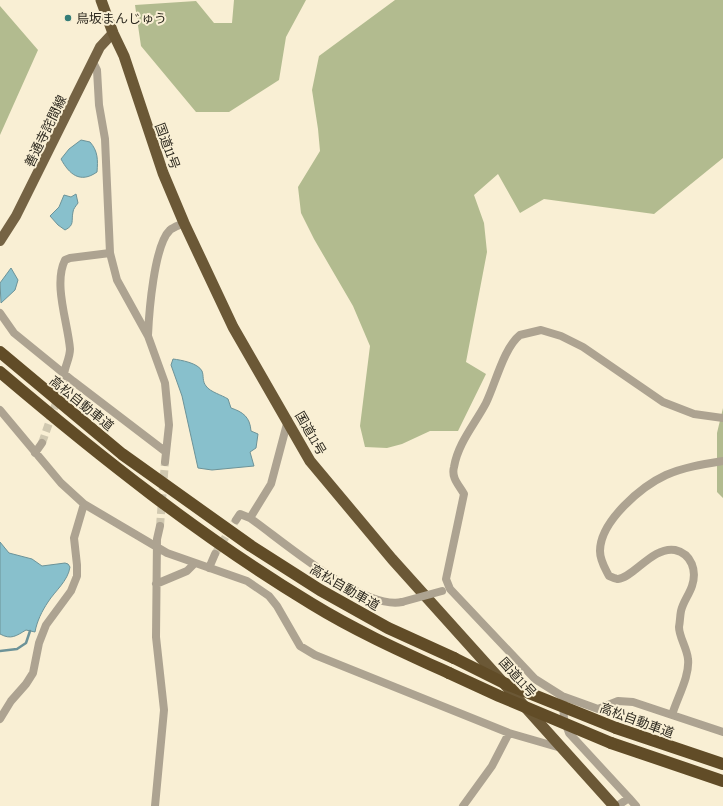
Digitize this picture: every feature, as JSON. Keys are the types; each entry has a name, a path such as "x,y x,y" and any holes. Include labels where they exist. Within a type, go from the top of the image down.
{"highway":[{"name":"国道11号","path":"101,0 112,33 124,56 147,130 184,223 234,327 310,461 392,559 616,806"},
{"name":"高松自動車道","path":"0,352 122,454 252,546 320,590 388,628 526,692 616,728 723,764"},
{"path":"0,372 72,433 164,505 242,559 326,612 381,642 499,696 611,743 723,781"}],"main road":[{"name":"善通寺詫間線","path":"0,240 20,209 100,47 112,33"}],"street":[{"path":"93,62 97,70 99,105 105,139 110,253 117,280 148,336 165,383 169,425 165,462"},
{"path":"148,336 150,295 161,246 170,230 184,223"},
{"path":"64,376 70,352 62,294 61,267 65,260 70,258 110,253"},
{"path":"0,313 14,333 64,376 166,452"},
{"path":"723,418 694,414 663,402 583,347 561,336 541,330 520,335 504,359 486,401 464,441 454,466 453,477 464,494 463,509 446,580 446,590 535,679 562,696 598,709 618,702 633,702 723,732"},
{"path":"0,410 61,483 84,504 157,548 194,564 247,581 268,596 277,606 300,646 314,654 509,733 564,749"},
{"path":"250,518 271,484 288,420"},
{"path":"35,453 42,443"},
{"path":"672,715 686,674 688,659 679,629 681,611 692,586 694,571 691,561 687,555 674,550 664,551 649,558 624,577 618,579 609,576 602,563 600,550 604,536 611,522 627,502 644,488 666,475 682,469 723,460"},
{"path":"0,719 11,701 26,684 33,673 39,643 46,625 71,591 77,576 74,538 84,504"},
{"path":"236,520 240,514 250,518 338,582 359,593 382,602 394,604 446,590"},
{"path":"155,806 164,710 156,637 157,548 160,526"},
{"path":"209,568 216,554"},
{"path":"156,584 187,571 194,564"},
{"path":"562,696 564,719 569,733 636,806"},
{"path":"463,806 492,766 509,733"},
{"path":"616,806 628,798"}],"green space":[{"path":"234,0 306,0 286,37 279,80 229,112 196,112 141,46 135,5 196,1 214,23 232,23"},
{"path":"395,0 723,0 723,158 654,214 544,199 520,213 498,174 474,195 484,223 487,252 466,362 486,374 458,431 430,431 402,444 387,448 365,447 360,426 370,346 353,306 314,239 301,213 298,187 320,151 312,90 319,56"},
{"path":"0,6 38,50 0,135"},
{"path":"723,408 723,498 717,492 717,433"}],"water":[{"path":"81,140 90,142 96,152 97,172 91,176 76,176 71,173 61,159 69,149"},
{"path":"76,194 78,203 73,211 72,222 65,230 50,216 59,207 64,195 71,197"},
{"path":"11,268 18,280 15,290 1,303 0,283"},
{"path":"173,359 189,362 200,368 203,373 206,386 213,392 228,399 231,408 239,411 245,416 249,422 251,431 258,434 256,448 250,452 254,466 212,470 198,468 182,396 171,365"},
{"path":"0,542 9,553 32,559 42,566 65,563 70,567 67,577 51,598 38,620 35,632 26,630 10,637 0,634"}],"waterway":[{"path":"0,651 17,649 26,643 30,631"}],"tunnel":[{"path":"42,443 64,380"},
{"path":"160,526 165,462"},
{"path":"215,554 236,520"}],"place":[{"name":"鳥坂まんじゅう","path":"68,18"}]}
